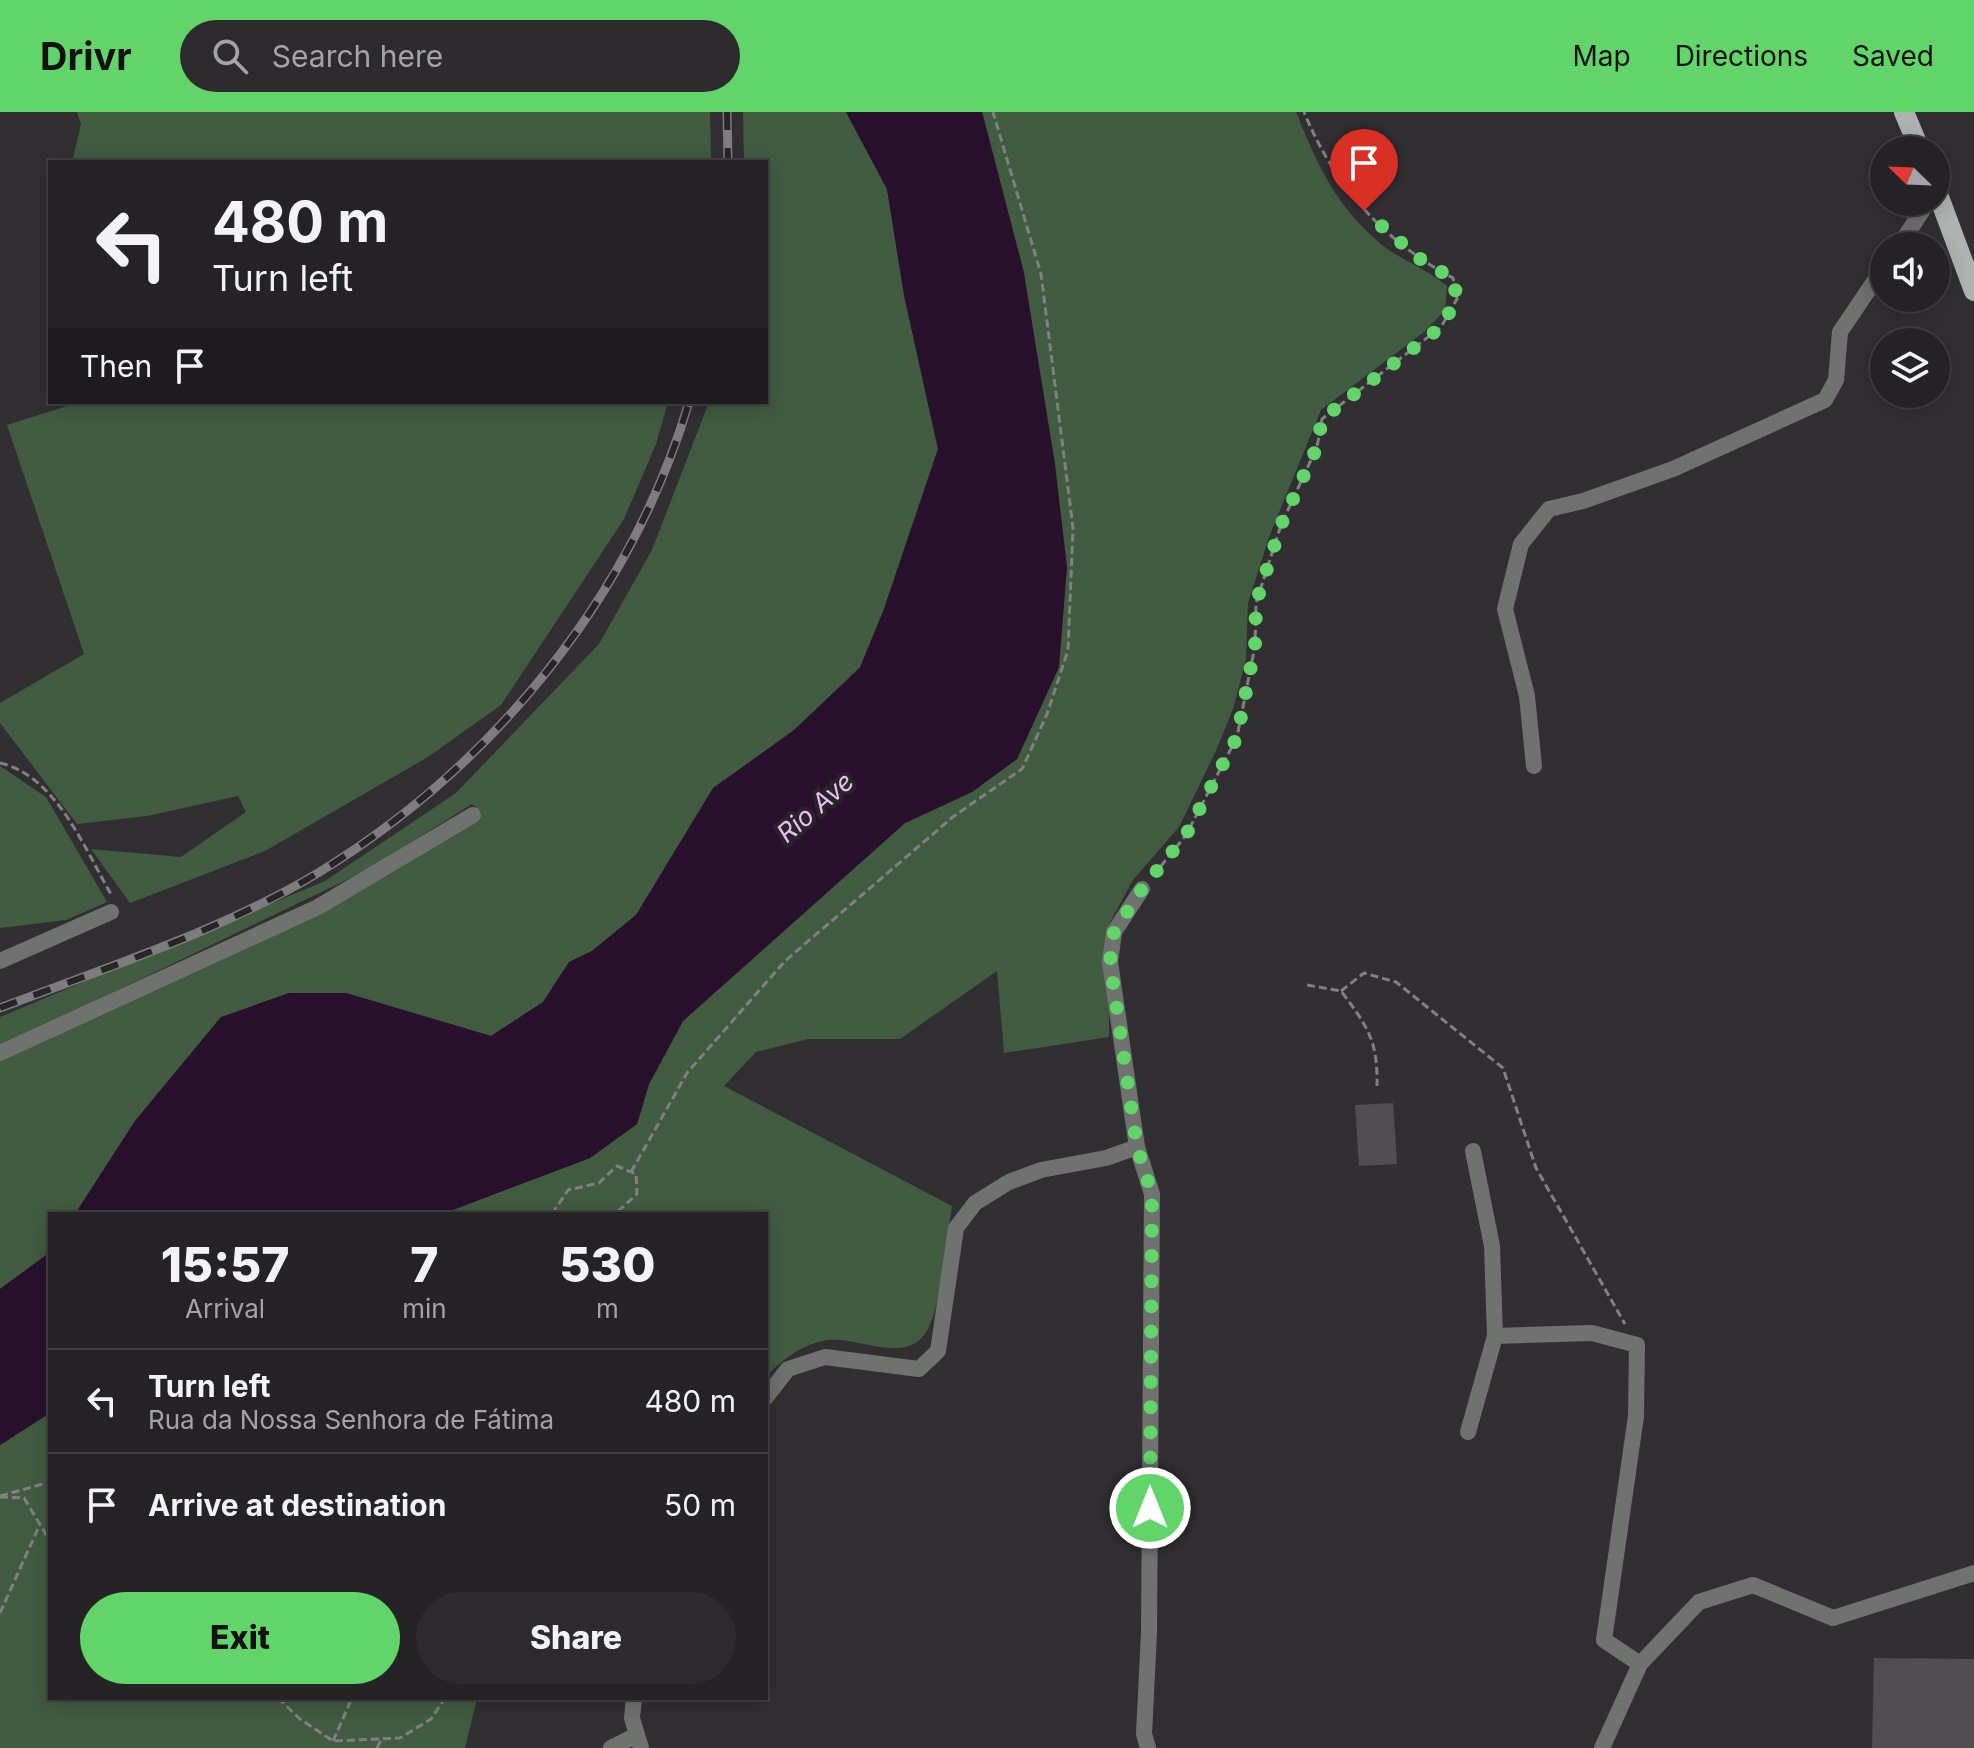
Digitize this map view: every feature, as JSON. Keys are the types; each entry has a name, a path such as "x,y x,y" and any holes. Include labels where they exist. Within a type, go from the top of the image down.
{"main road":[{"path":"1904,112 1914,136"},
{"path":"1946,216 1974,291"}],"street":[{"path":"1534,766 1527,696 1505,609 1521,544 1549,509 1583,501 1673,469 1825,400 1836,380 1840,332 1870,288"},
{"path":"0,1053 318,907 473,815"},
{"path":"1142,889 1114,932 1110,962 1137,1147 1152,1194 1149,1633 1144,1734 1148,1748"},
{"path":"0,961 111,912"},
{"path":"768,1394 788,1369 825,1357 919,1369 938,1351 956,1228 975,1203 1009,1182 1041,1170 1106,1158 1137,1147"},
{"path":"1468,1432 1495,1336 1492,1246 1473,1151"},
{"path":"1495,1336 1592,1333 1637,1345 1636,1416 1604,1640 1640,1664"},
{"path":"1602,1748 1640,1664 1699,1602 1753,1585 1833,1618 1974,1573"},
{"path":"611,1748 639,1742 632,1718 634,1700"}],"path":[{"path":"631,1172 687,1073 785,961 954,816 1022,769 1047,714 1068,650 1073,528 1041,274 993,112"},
{"path":"1142,889 1186,835 1237,737 1255,646 1256,603 1277,536 1317,447 1322,419 1441,327 1457,299 1453,278 1425,263 1364,211 1322,155 1304,112"},
{"path":"0,763 12,766 40,783 58,806 118,905 111,912"},
{"path":"1341,991 1364,973 1396,982 1503,1068 1536,1168 1637,1345"},
{"path":"1307,985 1341,991 1370,1029 1378,1057 1377,1086"},
{"path":"553,1212 568,1190 599,1183 617,1166 636,1174 637,1194 617,1212"},
{"path":"0,1496 48,1483"},
{"path":"0,1496 24,1498 48,1538"},
{"path":"0,1613 40,1524"},
{"path":"280,1700 300,1719 333,1741 400,1738 431,1719 444,1700"},
{"path":"333,1741 351,1700"},
{"path":"377,1748 382,1738"}],"green space":[{"path":"77,112 710,112 711,160 72,160 81,124"},
{"path":"743,112 846,112 887,189 904,295 938,449 884,609 860,667 794,730 664,874 636,915 592,951 569,962 543,1002 491,1036 346,993 221,1017 135,1121 76,1212 48,1212 47,1256 0,1289 0,1054 426,847 481,812 472,804 367,870 0,1047 0,1017 325,881 456,793 599,644 652,550 708,404 768,404 768,160 744,160"},
{"path":"982,112 1296,112 1319,164 1347,210 1382,245 1447,286 1445,310 1424,332 1321,410 1269,537 1248,603 1246,659 1233,709 1215,753 1179,827 1133,880 1109,924 1109,1037 1004,1053 997,971 900,1039 808,1039 756,1052 724,1086 952,1206 937,1302 929,1327 920,1339 909,1346 897,1348 841,1340 819,1342 794,1353 768,1374 768,1212 447,1212 590,1158 637,1124 649,1084 683,1021 905,823 972,792 1017,759 1059,667 1024,273"},
{"path":"74,404 667,404 656,444 624,519 501,705 428,757 265,851 130,903 91,849 181,857 246,812 238,796 147,816 77,824 0,723 0,703 84,654 7,425"},
{"path":"0,766 46,797 107,902 66,920 0,928"},
{"path":"48,1414 48,1700 477,1700 465,1748 0,1748 0,1445"}],"water":[{"name":"Rio Ave","path":"846,112 982,112 1024,273 1055,464 1067,567 1059,667 1017,759 972,792 905,823 683,1021 649,1084 637,1124 590,1158 447,1212 76,1212 135,1121 221,1017 289,993 346,993 491,1036 543,1002 569,962 592,951 636,915 713,788 794,730 860,668 884,609 938,449 904,295 887,189"},
{"path":"48,1253 48,1414 0,1445 0,1289"}],"building":[{"path":"1393,1103 1397,1164 1359,1166 1355,1105"},
{"path":"1874,1658 1974,1659 1974,1748 1872,1748"}],"railway":[{"path":"727,112 728,160"},
{"path":"0,1008 202,931 280,894 318,873 382,830 441,782 497,729 547,671 592,609 631,543 664,474 688,404"}],"route":[{"path":"1150,1508 1152,1194 1137,1147 1110,962 1114,932 1142,889 1186,835 1237,737 1255,646 1256,603 1281,525 1317,447 1322,419 1441,327 1457,299 1453,278 1425,263 1364,211"}]}
